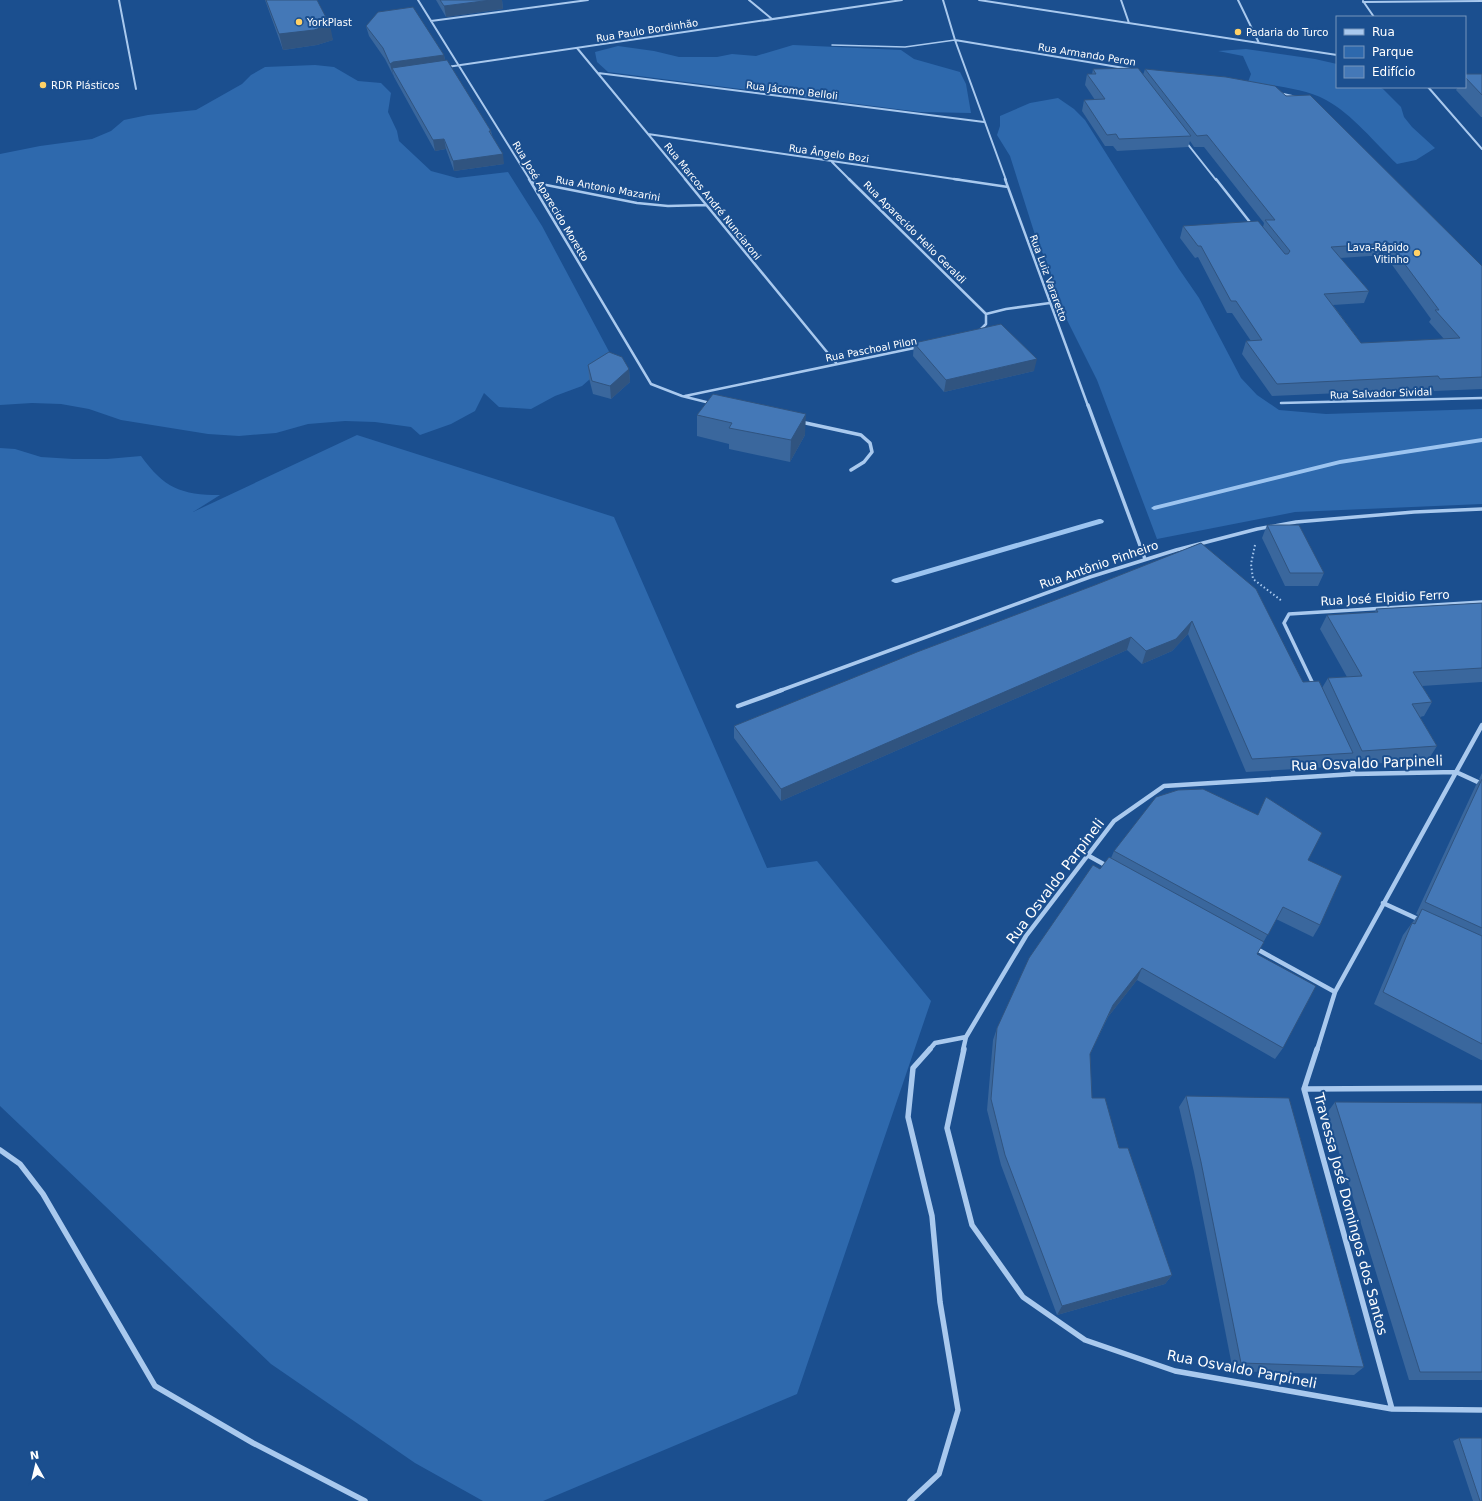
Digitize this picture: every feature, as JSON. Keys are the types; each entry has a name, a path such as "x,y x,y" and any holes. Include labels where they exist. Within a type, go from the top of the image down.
{"street":[{"path":"119,0 136,89"},
{"name":"Rua José Aparecido Moretto","path":"418,0 531,182 651,384 682,396 713,403"},
{"path":"431,21 588,0"},
{"path":"749,0 772,19"},
{"name":"Rua Paulo Bordinhão","path":"444,68 902,0"},
{"name":"Rua Luiz Vararetto","path":"943,0 955,40 984,122 1145,559"},
{"path":"979,0 1336,55"},
{"path":"1121,0 1129,23"},
{"path":"1238,0 1259,43"},
{"path":"1363,1 1482,1"},
{"path":"1363,1 1373,16"},
{"name":"Rua Armando Peron","path":"955,40 1132,70"},
{"name":"Rua Marcos André Nunciaroni","path":"577,48 836,363"},
{"name":"Rua Jácomo Belloli","path":"598,73 984,122"},
{"path":"1429,88 1482,149"},
{"path":"1279,93 1294,95 1305,99"},
{"name":"Rua Ângelo Bozi","path":"648,134 1008,188"},
{"path":"1184,139 1253,226"},
{"name":"Rua Aparecido Helio Geraldi","path":"832,161 986,314"},
{"name":"Rua Antonio Mazarini","path":"531,182 637,203 668,206 706,205"},
{"path":"977,332 983,329 987,321 986,314 1006,309 1050,304"},
{"name":"Rua Paschoal Pilon","path":"682,396 836,363 920,347"},
{"name":"Rua Salvador Sividal","path":"1280,403 1482,398"},
{"path":"799,422 861,435 870,443 872,452 864,462 852,470"},
{"name":"Rua Antônio Pinheiro","path":"738,706 1090,577 1176,550 1257,529 1311,520 1414,512 1482,509"},
{"name":"Rua José Elpidio Ferro","path":"1315,687 1284,622 1289,614 1482,602"},
{"name":"Travessa José Domingos dos Santos","path":"1392,1409 1304,1089 1335,992 1383,902 1482,726"},
{"path":"1344,753 1354,774"},
{"path":"1456,772 1482,784"},
{"name":"Rua Osvaldo Parpineli","path":"1456,772 1354,774 1164,786 1114,821 1089,856 1026,936 966,1037 947,1128 972,1225 1023,1296 1085,1340 1176,1371 1392,1409 1482,1410"},
{"path":"1089,856 1109,867"},
{"path":"1383,902 1425,922"},
{"path":"1253,947 1335,992"},
{"path":"910,1501 940,1474 958,1410 940,1302 932,1216 908,1117 913,1068 935,1043 966,1037"},
{"path":"1304,1089 1482,1088"},
{"path":"0,1150 20,1164 43,1194 155,1386 253,1443 365,1501"}],"lane":[{"path":"832,45 905,47 955,40"}],"path":[{"path":"1257,529 1251,564 1254,579 1298,613"}],"green space":[{"path":"793,45 901,50 914,59 960,72 966,84 971,113 920,112 608,72 597,62 595,52 618,46 654,51 679,57 717,57 732,54 756,56"},
{"path":"1246,49 1315,59 1336,64 1336,88 1383,89 1401,107 1404,117 1412,127 1435,148 1416,160 1397,164 1363,129 1345,113 1326,100 1308,93 1288,88 1248,82 1251,74 1243,56 1218,51"},
{"path":"315,65 334,67 358,81 381,83 391,93 388,112 397,131 399,141 431,171 457,178 508,172 542,226 613,359 582,386 555,396 531,409 499,407 484,393 475,411 451,424 420,435 411,427 375,422 345,421 308,424 276,433 239,436 208,434 121,420 89,409 61,404 32,403 0,405 0,154 40,146 92,139 111,131 124,120 148,115 196,110 242,84 251,75 265,67"},
{"path":"1058,98 1074,109 1085,120 1179,269 1199,298 1241,378 1257,395 1279,410 1326,414 1482,409 1482,504 1295,512 1157,539 1097,380 1059,304 1048,265 1036,238 1010,156 997,135 1000,126 1000,116 1030,103"},
{"path":"357,435 614,517 767,868 817,861 931,1001 797,1394 543,1501 483,1501 415,1463 271,1364 0,1106 0,448 15,449 41,457 73,459 107,459 141,456 158,476 174,488 206,495 220,495 193,512"}],"building":[{"name":"YorkPlast","path":"266,0 317,0 330,25 314,30 279,34"},
{"path":"440,0 491,0 444,6"},
{"path":"413,7 444,55 393,62 390,64 383,48 366,26 378,12"},
{"path":"447,60 491,131 489,131 503,154 453,161 444,139 433,140 392,68"},
{"path":"1138,68 1191,136 1119,139 1116,134 1107,135 1084,100 1105,99 1087,74 1096,74 1093,69"},
{"path":"1145,69 1226,77 1275,86 1286,96 1310,95 1482,266 1482,377 1440,379 1438,376 1277,384 1246,341 1262,340 1236,301 1231,301 1201,246 1198,246 1183,226 1258,221 1285,254 1288,254 1290,251 1265,220 1275,220 1207,135 1197,136","holes":["1389,243 1439,310 1435,310 1460,338 1361,343 1324,294 1369,291 1331,247"]},
{"path":"1466,74 1482,74 1482,95 1466,78"},
{"path":"1001,324 1037,359 946,380 914,343"},
{"path":"609,352 622,357 629,369 610,386 592,381 588,365"},
{"path":"713,394 806,414 791,440 729,428 732,423 697,415"},
{"path":"1267,525 1299,525 1324,573 1290,573"},
{"path":"1201,543 1256,589 1303,682 1319,681 1353,753 1252,759 1192,621 1176,639 1146,651 1131,637 781,789 734,726 917,652 1095,585"},
{"path":"1482,603 1482,668 1413,672 1432,702 1412,704 1437,746 1362,751 1328,678 1362,676 1327,615 1378,612 1376,609"},
{"path":"1482,779 1482,928 1425,902"},
{"path":"1203,789 1258,815 1266,797 1322,833 1308,860 1342,876 1320,925 1283,907 1268,935 1114,851 1156,797 1178,790"},
{"path":"1109,857 1264,942 1257,954 1316,986 1283,1048 1142,968 1113,1005 1090,1054 1092,1098 1105,1098 1119,1148 1128,1148 1172,1275 1062,1306 1005,1155 991,1099 997,1028 1029,958 1093,865 1100,869"},
{"path":"1422,909 1482,936 1482,1044 1383,992 1412,923 1415,924"},
{"path":"1186,1096 1289,1098 1364,1367 1241,1363 1201,1162"},
{"path":"1335,1102 1482,1103 1482,1372 1420,1372"},
{"path":"1459,1438 1482,1438 1482,1501 1480,1501"}],"waterway":[{"path":"1154,508 1340,462 1482,440"},
{"path":"895,581 1101,521"}],"place":[{"name":"YorkPlast","path":"299,22"},
{"name":"Padaria do Turco","path":"1238,32"},
{"name":"RDR Plásticos","path":"43,85"},
{"name":"Lava-Rápido Vitinho","path":"1417,253"}]}
